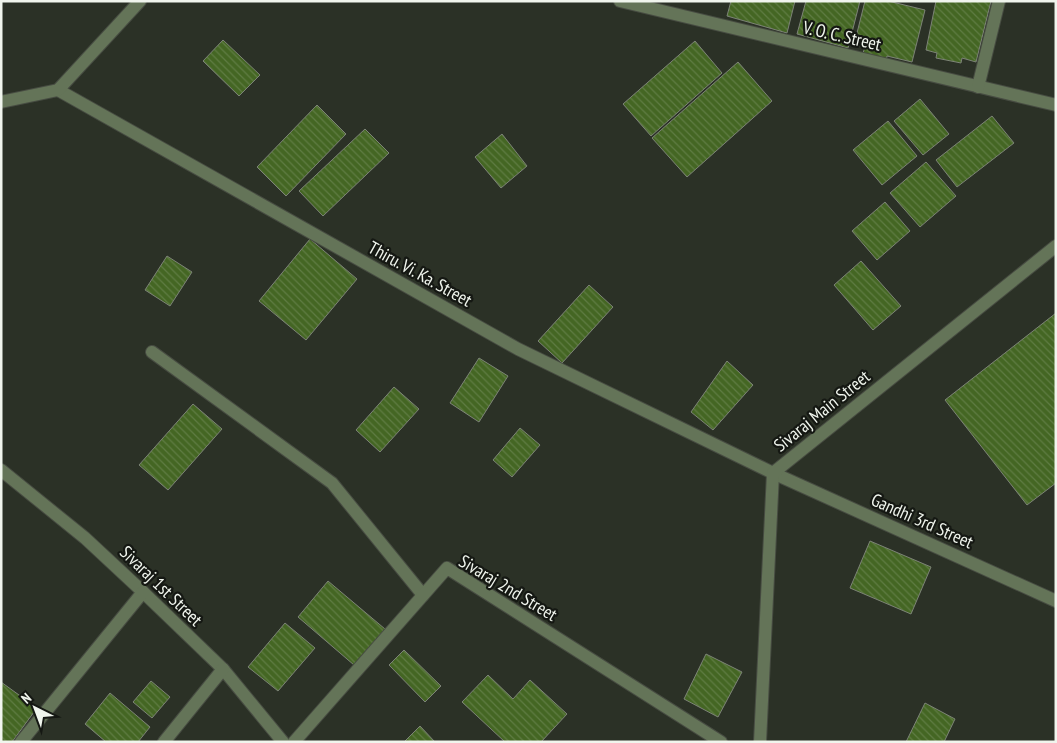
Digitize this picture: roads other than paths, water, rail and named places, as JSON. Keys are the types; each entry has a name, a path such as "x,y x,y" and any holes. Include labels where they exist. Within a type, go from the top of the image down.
{"street":[{"path":"1,102 58,90 140,1"},
{"name":"V. O. C. Street","path":"620,1 1056,105"},
{"path":"978,86 999,1"},
{"name":"Thiru. Vi. Ka. Street","path":"58,90 518,349 773,473"},
{"name":"Sivaraj Main Street","path":"760,742 773,473 1056,246"},
{"path":"152,352 332,483 423,595"},
{"name":"Sivaraj 1st Street","path":"1,470 85,538 223,669 283,742"},
{"name":"Gandhi 3rd Street","path":"773,473 1056,601"},
{"name":"Sivaraj 2nd Street","path":"294,742 447,568 722,742"},
{"path":"21,742 143,592"},
{"path":"164,742 223,669"}]}
